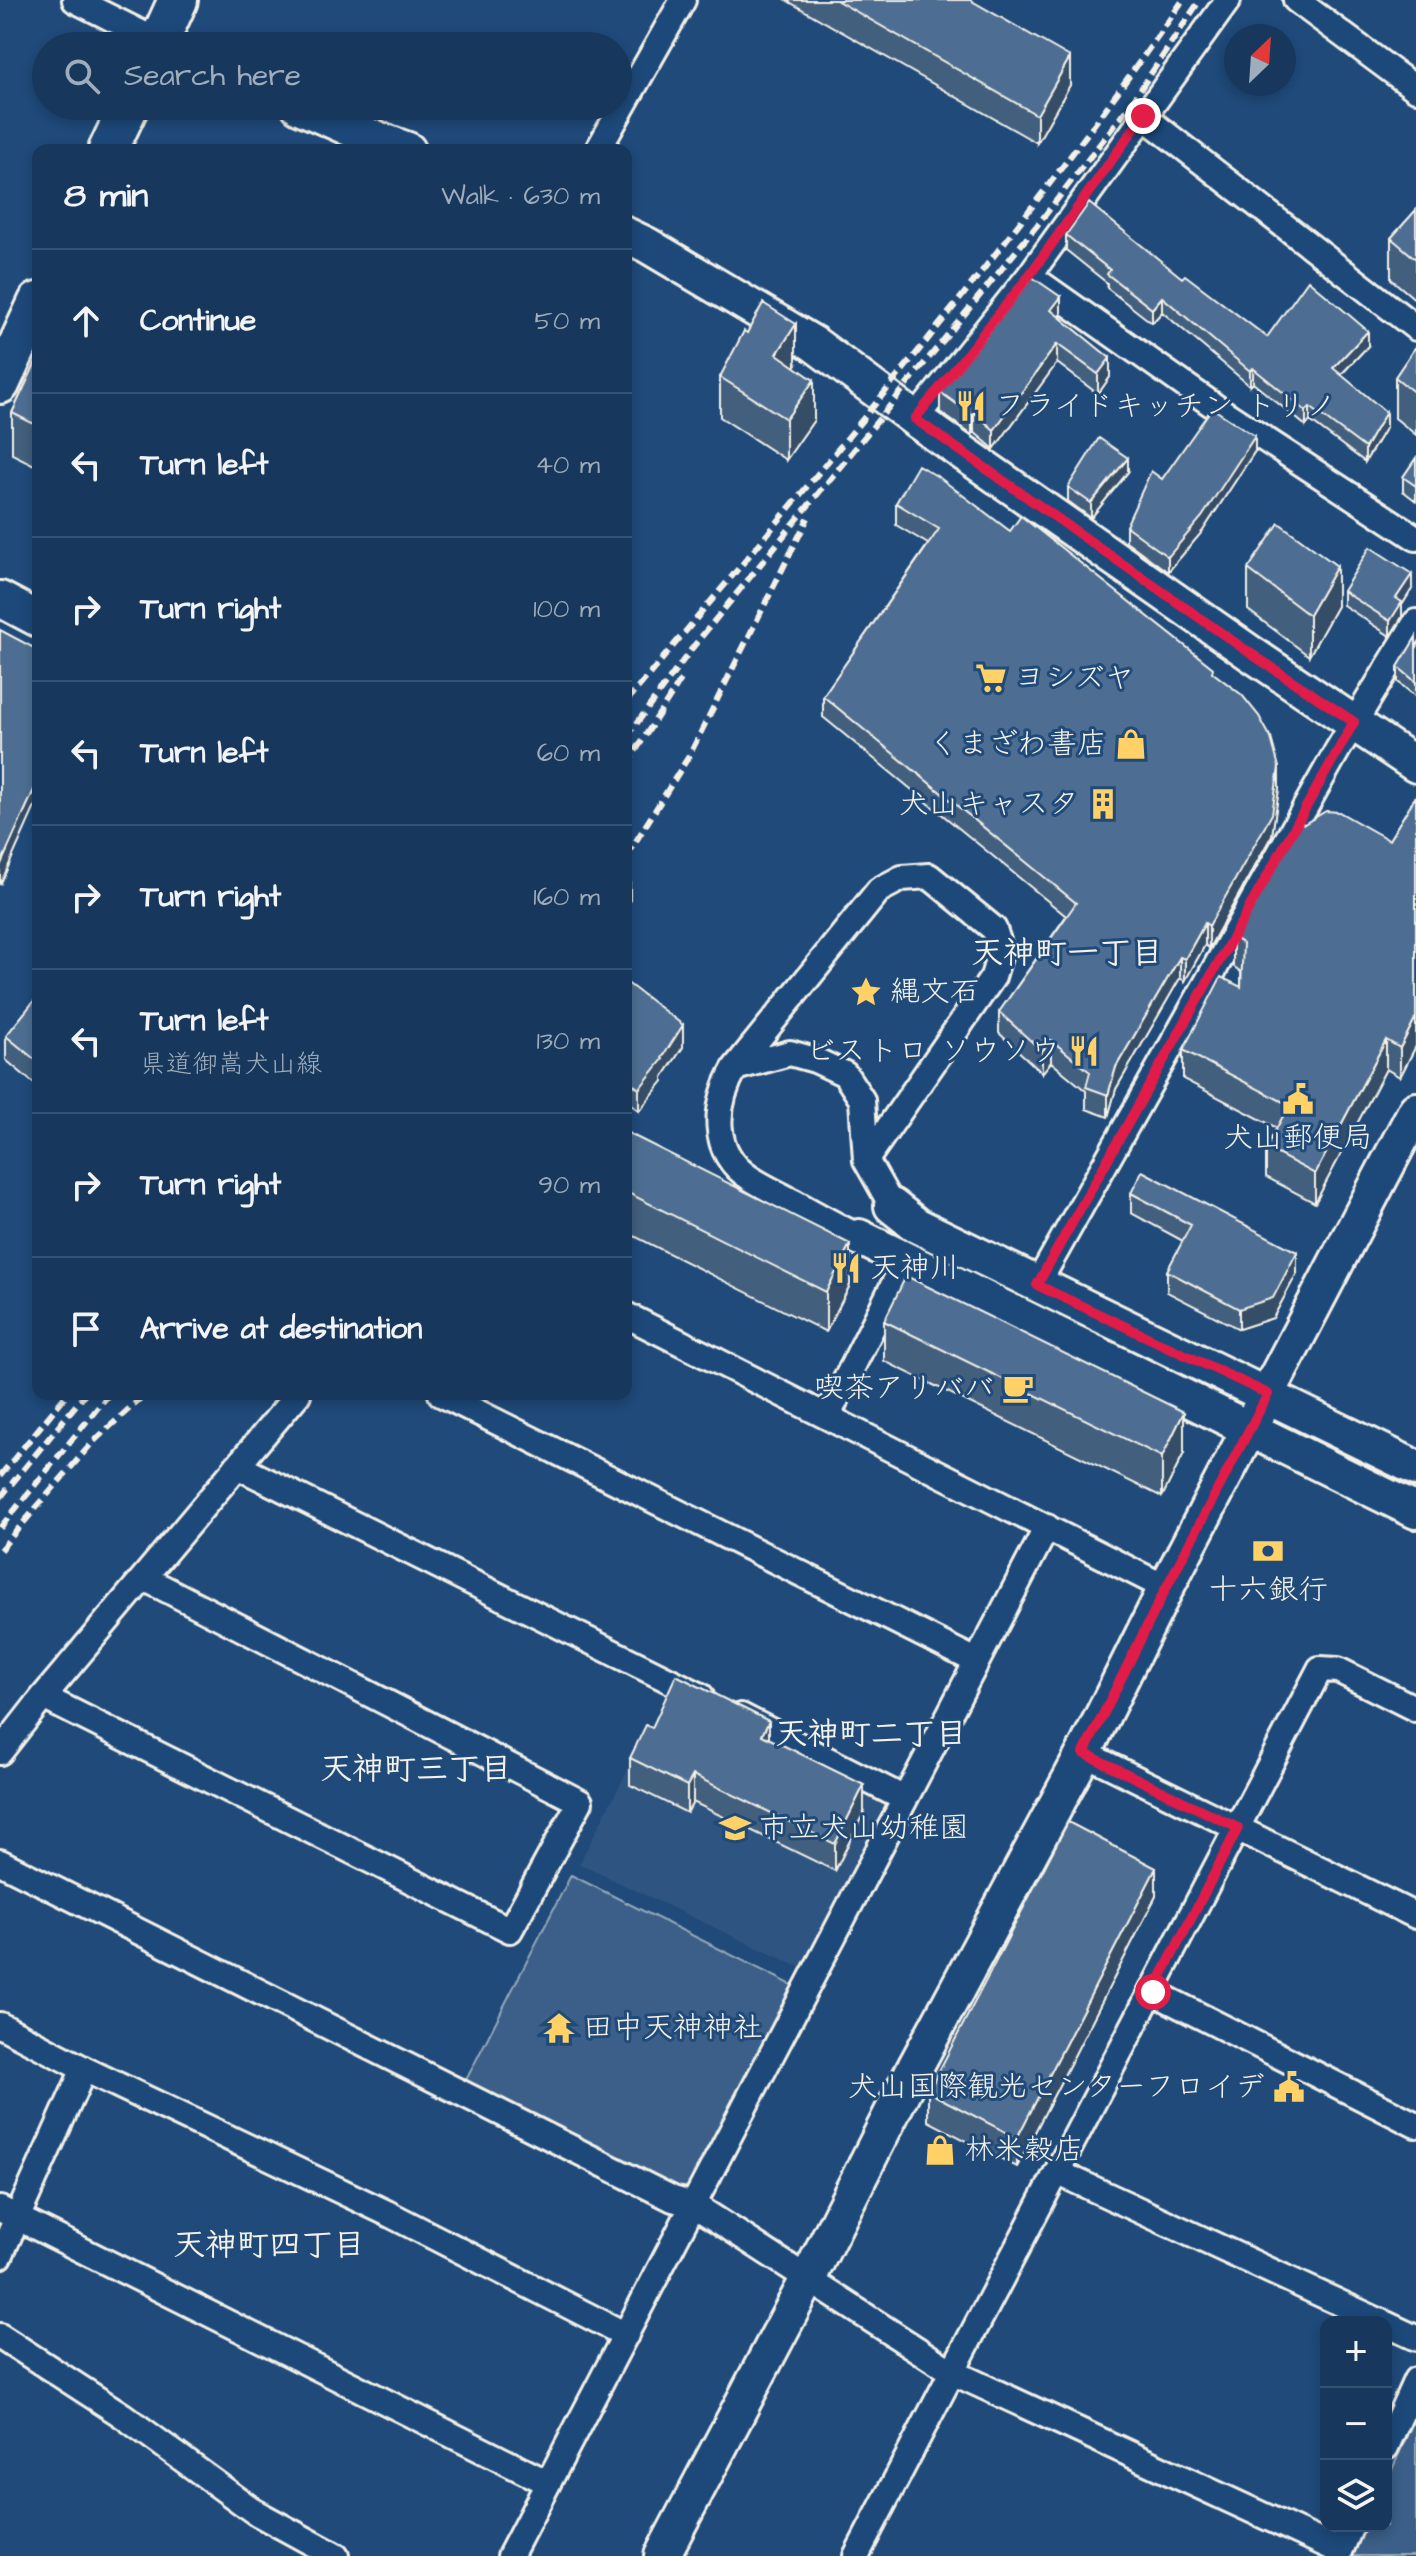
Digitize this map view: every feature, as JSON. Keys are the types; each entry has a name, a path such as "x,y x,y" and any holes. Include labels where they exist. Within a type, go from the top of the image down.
{"main road":[{"path":"166,32 178,0"},
{"path":"111,144 122,120"},
{"path":"0,384 32,315"}],"street":[{"path":"75,0 136,32"},
{"path":"632,90 683,0"},
{"path":"915,419 1029,276 1228,0"},
{"path":"1296,0 1416,89"},
{"path":"1143,116 1416,328"},
{"path":"322,120 358,142"},
{"path":"601,144 615,120"},
{"path":"632,238 814,344 915,419 1416,765"},
{"path":"1029,276 1220,410 1416,538"},
{"path":"0,599 32,616"},
{"path":"1037,1285 1354,722 1416,622"},
{"path":"866,1160 993,977 1001,950 994,929 929,876 902,878 879,890 735,1068 717,1112 728,1154 747,1177 859,1237 1416,1511"},
{"path":"735,1068 790,1053 845,1074 862,1100 866,1160 892,1206 916,1225 1416,1468"},
{"path":"662,2556 913,2071 1084,1753 1166,1588 1416,1110"},
{"path":"828,1415 906,1260"},
{"path":"632,1318 1166,1588"},
{"path":"0,1752 293,1400"},
{"path":"453,1400 976,1661"},
{"path":"237,1466 905,1799"},
{"path":"510,2556 1047,1527"},
{"path":"43,1697 510,1930 580,1802 144,1578"},
{"path":"856,2556 1320,1669 1338,1670 1416,1709"},
{"path":"1084,1753 1416,1916"},
{"path":"0,1862 478,2103 673,2199 694,2205 952,2372 1339,2554 1348,2532"},
{"path":"1153,1992 1416,2125"},
{"path":"0,2025 84,2069 387,2213 626,2335"},
{"path":"0,2256 8,2213 84,2069"},
{"path":"1059,2173 1369,2316"},
{"path":"8,2213 548,2483"},
{"path":"1392,2327 1416,2338"},
{"path":"0,2336 122,2415 255,2512 336,2556"},
{"path":"1392,2434 1416,2380"}],"shaded area":[{"name":"市立犬山幼稚園","path":"670,1688 891,1793 801,1968 579,1864"},
{"path":"571,1875 794,1986 691,2185 678,2189 465,2082"},
{"path":"1416,2416 1416,2556 1353,2556 1363,2532 1392,2532 1392,2470"}],"building":[{"path":"836,0 970,0 1070,57 1037,115"},
{"path":"1089,203 1182,278 1185,275 1267,337 1308,280 1368,331 1333,368 1386,412 1365,448 1310,407 1306,411 1253,368 1250,371 1162,297 1152,309 1107,274 1110,270 1066,235"},
{"path":"1416,210 1416,259 1391,238"},
{"path":"1032,277 1061,297 1051,310 1110,358 1098,374 1057,344 994,430 974,412 972,415 940,392"},
{"path":"763,303 796,324 777,354 814,380 786,419 720,377"},
{"path":"1416,346 1416,394 1395,377"},
{"path":"32,371 32,423 12,413"},
{"path":"1212,408 1255,436 1202,517 1168,557 1126,526 1151,471 1162,479"},
{"path":"1099,438 1128,458 1091,503 1068,487"},
{"path":"1416,458 1416,486 1403,477"},
{"name":"犬山キャスタ","path":"918,465 1010,531 1021,516 1213,668 1212,672 1242,695 1271,738 1279,767 1272,814 1209,926 1205,923 1185,959 1180,957 1116,1067 1108,1095 1086,1087 1090,1072 1051,1040 1042,1051 999,1012 1076,903 823,696 939,529 896,503"},
{"path":"1279,523 1337,566 1309,615 1248,569"},
{"path":"1370,547 1412,574 1396,598 1402,602 1390,621 1343,591"},
{"path":"0,630 32,647 32,794 0,866"},
{"path":"1416,637 1416,682 1398,667"},
{"path":"1416,796 1416,1017 1400,1048 1386,1040 1315,1174 1266,1148 1289,1105 1183,1050 1221,977 1241,987 1243,944 1233,937 1298,821 1304,824 1326,811 1339,812 1389,840"},
{"path":"632,987 683,1025 663,1059 639,1089 632,1083"},
{"path":"32,1004 32,1057 6,1036"},
{"path":"632,1135 850,1244 826,1292 632,1195"},
{"path":"1142,1171 1297,1252 1273,1298 1239,1309 1167,1271 1191,1225 1131,1193"},
{"path":"906,1276 1184,1412 1162,1457 884,1321"},
{"path":"676,1675 769,1721 762,1735 864,1785 835,1844 693,1775 687,1786 630,1758 646,1725 652,1728"},
{"path":"1068,1822 1156,1868 1017,2138 928,2092"}],"railway":[{"path":"632,695 983,270 1183,0"},
{"path":"632,730 693,647 1039,223 1130,105 1200,0"},
{"path":"632,847 689,756 808,518"},
{"path":"632,757 682,678"},
{"path":"0,1476 62,1400"},
{"path":"0,1498 80,1400"},
{"path":"0,1528 104,1400"},
{"path":"0,1550 92,1443 139,1400"}],"place":[{"name":"フライドキッチン トリノ","path":"971,406"},
{"name":"ヨシズヤ","path":"991,678"},
{"name":"くまざわ書店","path":"1131,744"},
{"name":"犬山キャスタ","path":"1103,804"},
{"name":"縄文石","path":"866,992"},
{"name":"ビストロ ソウソウ","path":"1084,1051"},
{"name":"犬山郵便局","path":"1298,1099"},
{"name":"天神川","path":"846,1268"},
{"name":"喫茶アリババ","path":"1018,1388"},
{"name":"十六銀行","path":"1268,1551"},
{"name":"市立犬山幼稚園","path":"735,1828"},
{"name":"田中天神神社","path":"559,2028"},
{"name":"犬山国際観光センターフロイデ","path":"1289,2087"},
{"name":"林米穀店","path":"940,2150"}],"district":[{"name":"天神町一丁目","path":"1067,953"},
{"name":"天神町二丁目","path":"871,1734"},
{"name":"天神町三丁目","path":"416,1769"},
{"name":"天神町四丁目","path":"269,2245"}],"route":[{"path":"1143,116 1029,276 915,419 1354,722 1037,1285 1268,1394 1084,1753 1238,1828 1153,1992"}]}
